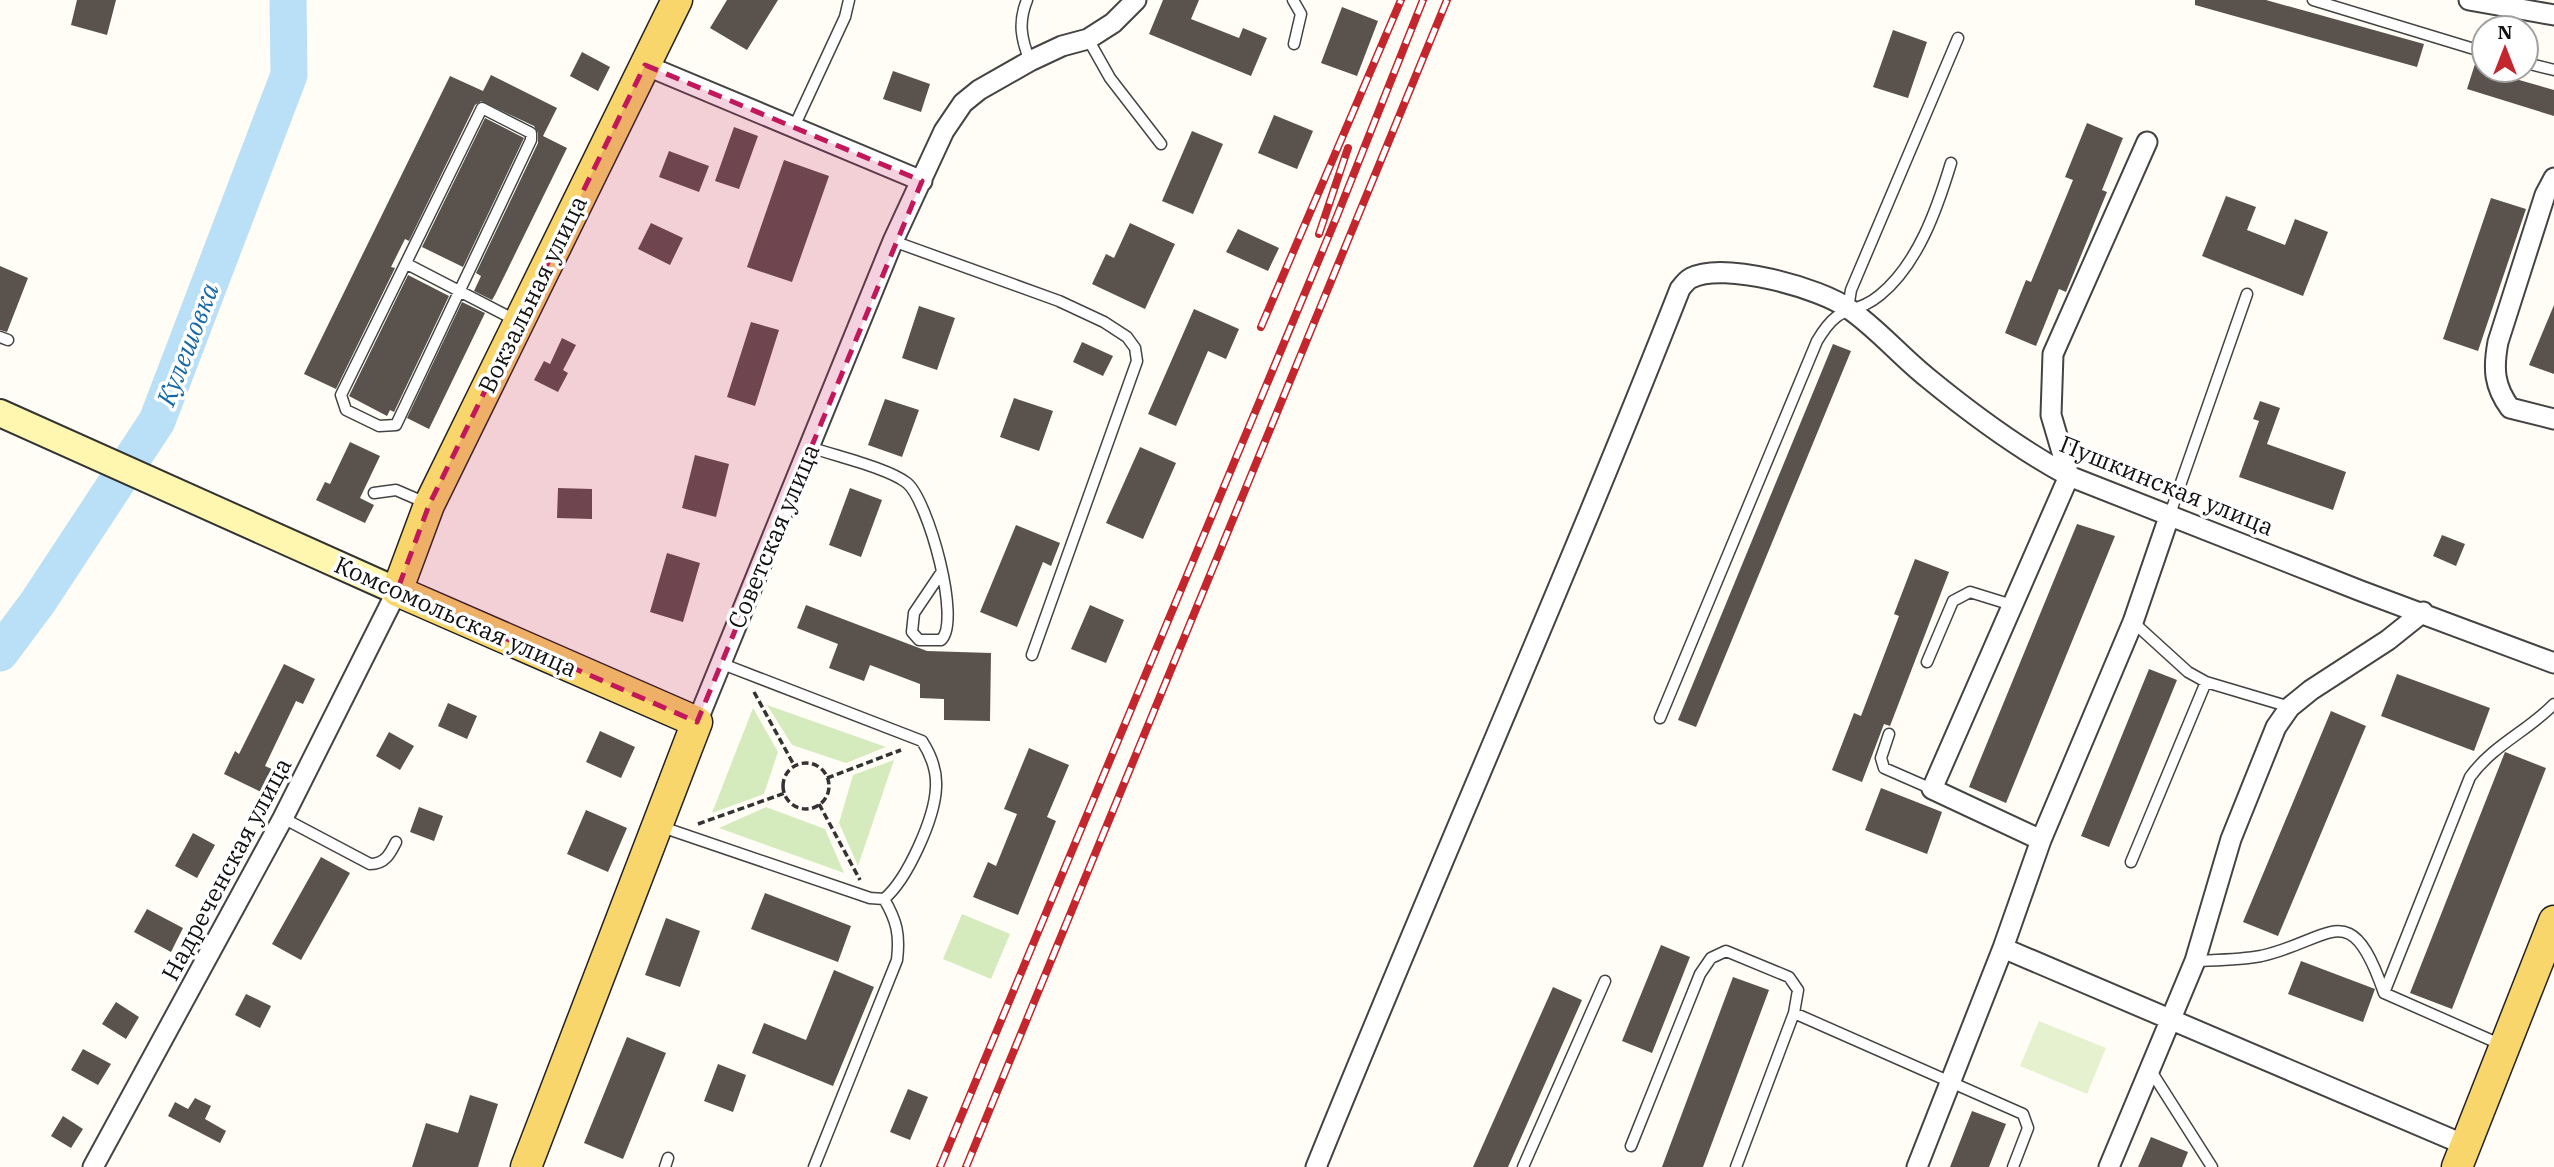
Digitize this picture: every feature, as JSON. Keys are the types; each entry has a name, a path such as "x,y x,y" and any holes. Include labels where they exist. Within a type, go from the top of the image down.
{"main road":[{"name":"Вокзальная улица","path":"397,591 429,505 677,0"},
{"name":"Комсомольская улица","path":"0,413 697,722"},
{"name":"Советская улица","path":"526,1167 666,829 697,722"},
{"path":"2461,1156 2554,921"}],"street":[{"name":"Советская улица","path":"697,722 893,241 944,131 963,103 987,85 1062,46 1088,39 1112,23 1136,0"},
{"path":"2469,0 2554,15"},
{"path":"645,65 922,181"},
{"path":"2041,840 1932,789 2069,476 2051,415 2053,355 2147,142"},
{"path":"2554,178 2541,207 2498,342 2494,365 2495,385 2510,408 2554,419"},
{"name":"Пушкинская улица","path":"1316,1167 1402,955 1616,450 1680,289 1689,278 1705,274 1731,274 1787,282 1822,294 1848,308 1929,380 2027,453 2069,476 2361,591 2554,663"},
{"path":"1917,1167 2003,948 2041,840 2133,622 2170,514"},
{"name":"Надреченская улица","path":"93,1167 283,818 397,591"},
{"path":"2109,1167 2195,961 2231,839 2276,727 2290,707 2388,640 2423,612"},
{"path":"2003,948 2171,1019 2461,1156"}],"lane":[{"path":"793,129 845,17 849,0"},
{"path":"1027,0 1020,22 1030,61"},
{"path":"1293,0 1301,14 1294,44"},
{"path":"2313,0 2470,48"},
{"path":"1848,308 1850,290 1958,38"},
{"path":"1088,39 1110,78 1161,145"},
{"path":"485,108 531,133 531,140 461,292 396,425 379,426 346,410 341,396 407,264 479,111 485,108"},
{"path":"1660,718 1817,341 1828,323 1848,308 1878,297 1898,278 1934,211 1951,163"},
{"path":"893,241 1059,301 1104,322 1126,337 1135,348 1137,361 1032,655"},
{"path":"407,264 519,322"},
{"path":"2170,514 2247,294"},
{"path":"810,447 893,476 914,489 927,517 942,573 950,623 948,635 942,640 930,643 919,640 912,632 914,613 942,573"},
{"path":"374,493 396,490 429,505"},
{"path":"1927,662 1953,601 1970,592 2012,605"},
{"path":"2133,622 2188,672 2206,682 2290,707"},
{"path":"720,663 922,741 930,753 934,769 936,788 932,811 907,868 894,891 884,900"},
{"path":"2131,862 2206,682"},
{"path":"2384,993 2470,777 2482,760 2538,720 2554,704"},
{"path":"1889,734 1881,758 1884,768 1932,789"},
{"path":"283,818 370,864 379,864 389,856 396,842"},
{"path":"666,829 870,898 884,900"},
{"path":"814,1167 897,960 900,937 895,918 884,900"},
{"path":"2195,961 2259,956 2295,946 2324,931 2340,931 2357,938 2373,964 2384,993 2506,1046"},
{"path":"1631,1146 1700,974 1711,958 1726,951 1788,977 1798,990 1794,1013 1736,1167"},
{"path":"1523,1167 1605,981"},
{"path":"1794,1013 2023,1114 2028,1128 2014,1167"},
{"path":"2151,1071 2212,1167"}],"path":[{"path":"746,673 769,723 794,767"},
{"path":"827,778 922,741"},
{"path":"815,765 827,778 827,796 820,804 802,808 789,800 785,793 785,778 794,767 815,765"},
{"path":"666,829 785,793"},
{"path":"820,804 870,898"}],"highlighted area":[{"path":"645,65 922,181 697,722 397,591 429,505"}],"green space":[{"path":"767,705 886,747 846,763 792,745"},
{"path":"753,708 778,752 764,794 712,813"},
{"path":"894,760 858,866 839,823 853,775"},
{"path":"766,807 825,829 844,873 719,828"},
{"path":"962,914 1010,934 991,979 943,959"},
{"path":"2039,1021 2106,1048 2087,1094 2020,1066"}],"building":[{"path":"77,0 116,0 107,35 71,25"},
{"path":"727,0 778,0 747,50 710,28"},
{"path":"1163,0 1199,0 1191,19 1239,38 1243,28 1267,38 1251,76 1149,34"},
{"path":"2195,0 2266,0 2424,44 2417,67 2195,5"},
{"path":"1342,7 1378,21 1357,76 1321,63"},
{"path":"1893,30 1927,42 1908,98 1873,87"},
{"path":"582,52 610,67 598,91 570,76"},
{"path":"893,71 930,84 921,112 883,99"},
{"path":"491,75 557,108 543,136 567,148 492,300 474,291 481,276 476,273 538,143 538,133 534,126 481,101 475,105 409,241 405,239 391,267 395,268 336,389 304,374 450,76 483,91"},
{"path":"2470,80 2470,84 2533,84 2554,90 2554,116 2467,89"},
{"path":"1274,115 1313,131 1297,169 1258,153"},
{"path":"485,118 524,138 463,267 422,247"},
{"path":"2087,123 2123,138 2102,190 2107,192 2066,292 2059,289 2036,346 2005,333 2026,280 2031,282 2073,180 2065,177"},
{"path":"734,127 758,136 739,189 715,181"},
{"path":"1192,131 1223,144 1193,214 1162,201"},
{"path":"669,151 709,166 699,192 659,177"},
{"path":"784,160 829,176 792,282 747,267"},
{"path":"2226,196 2256,207 2247,230 2285,245 2295,219 2328,232 2303,296 2202,256"},
{"path":"2491,198 2526,209 2478,351 2443,339"},
{"path":"651,223 683,238 670,265 638,249"},
{"path":"1130,223 1175,244 1145,309 1092,284 1106,254 1114,258"},
{"path":"1238,229 1279,248 1268,271 1226,252"},
{"path":"0,266 28,278 7,332 0,330"},
{"path":"408,275 449,296 394,412 390,410 387,416 349,396"},
{"path":"462,302 485,313 429,429 407,418"},
{"path":"2554,305 2554,374 2529,365"},
{"path":"919,306 955,318 937,370 902,358"},
{"path":"1194,309 1239,329 1226,359 1208,351 1176,426 1148,414"},
{"path":"751,322 779,330 755,406 727,397"},
{"path":"562,338 576,345 563,370 568,373 558,392 534,380 544,361 550,364"},
{"path":"1082,342 1113,356 1103,376 1073,362"},
{"path":"1833,344 1851,351 1696,727 1678,720"},
{"path":"1014,398 1053,411 1039,451 1000,437"},
{"path":"885,399 919,410 902,457 868,445"},
{"path":"2260,401 2280,408 2267,444 2346,472 2333,510 2239,477 2259,421 2253,419"},
{"path":"350,442 380,456 360,498 374,505 365,523 316,500 325,482 330,484"},
{"path":"1140,447 1176,463 1143,539 1106,523"},
{"path":"695,455 729,464 716,517 682,508"},
{"path":"558,488 592,489 592,519 557,518"},
{"path":"850,488 882,500 861,557 829,545"},
{"path":"2077,524 2115,536 2006,803 1969,787"},
{"path":"1016,525 1060,543 1051,566 1043,562 1017,627 980,612"},
{"path":"2442,535 2465,544 2456,566 2433,556"},
{"path":"667,553 700,563 683,622 650,612"},
{"path":"1915,559 1949,572 1890,726 1884,724 1862,782 1832,770 1854,713 1861,716 1899,616 1894,614"},
{"path":"806,605 927,651 991,653 990,721 944,720 944,699 920,698 920,684 870,665 864,681 829,668 838,644 797,628"},
{"path":"1090,605 1124,620 1106,663 1071,649"},
{"path":"284,664 315,679 303,704 296,701 265,766 274,770 263,793 224,774 235,751 239,754"},
{"path":"2149,669 2177,680 2109,847 2081,836"},
{"path":"2397,674 2490,708 2474,751 2381,716"},
{"path":"448,703 477,716 467,739 438,726"},
{"path":"2331,711 2366,726 2278,936 2243,922"},
{"path":"600,731 635,747 621,778 586,762"},
{"path":"389,732 414,746 400,770 376,756"},
{"path":"1029,748 1069,765 1047,817 1056,821 1018,915 973,897 988,862 996,866 1017,814 1004,809"},
{"path":"2505,752 2546,768 2452,1009 2410,993"},
{"path":"1881,788 1942,812 1927,854 1865,830"},
{"path":"419,807 443,816 434,841 410,832"},
{"path":"586,810 627,828 608,872 567,854"},
{"path":"193,833 215,845 197,878 175,866"},
{"path":"321,857 350,873 301,960 272,944"},
{"path":"765,893 851,926 838,962 751,929"},
{"path":"147,909 183,928 171,952 134,932"},
{"path":"666,918 700,931 680,987 645,975"},
{"path":"1661,945 1690,957 1652,1053 1622,1041"},
{"path":"2301,961 2375,989 2363,1022 2288,994"},
{"path":"834,970 874,987 833,1086 752,1053 764,1023 806,1040"},
{"path":"1733,977 1769,990 1703,1167 1662,1167"},
{"path":"1553,987 1582,1000 1508,1167 1473,1167"},
{"path":"246,994 271,1006 260,1028 235,1015"},
{"path":"116,1002 139,1017 126,1039 102,1024"},
{"path":"627,1037 666,1053 623,1159 584,1143"},
{"path":"83,1049 111,1064 98,1085 71,1070"},
{"path":"718,1064 746,1075 733,1112 704,1101"},
{"path":"908,1089 928,1097 910,1140 890,1132"},
{"path":"470,1095 498,1104 478,1167 412,1167 426,1123 458,1133"},
{"path":"195,1098 211,1106 205,1119 226,1131 220,1143 168,1116 175,1102 188,1109"},
{"path":"1972,1111 2006,1124 1989,1167 1950,1167"},
{"path":"63,1116 83,1129 71,1148 51,1136"},
{"path":"2151,1137 2188,1152 2182,1167 2138,1167"}],"waterway":[{"name":"Кулешовка","path":"0,653 38,602 157,421 289,75 288,0"}],"railway":[{"path":"1261,327 1401,0"},
{"path":"940,1167 1337,216 1423,0"},
{"path":"966,1167 1447,0"},
{"path":"1319,234 1348,148"}]}
